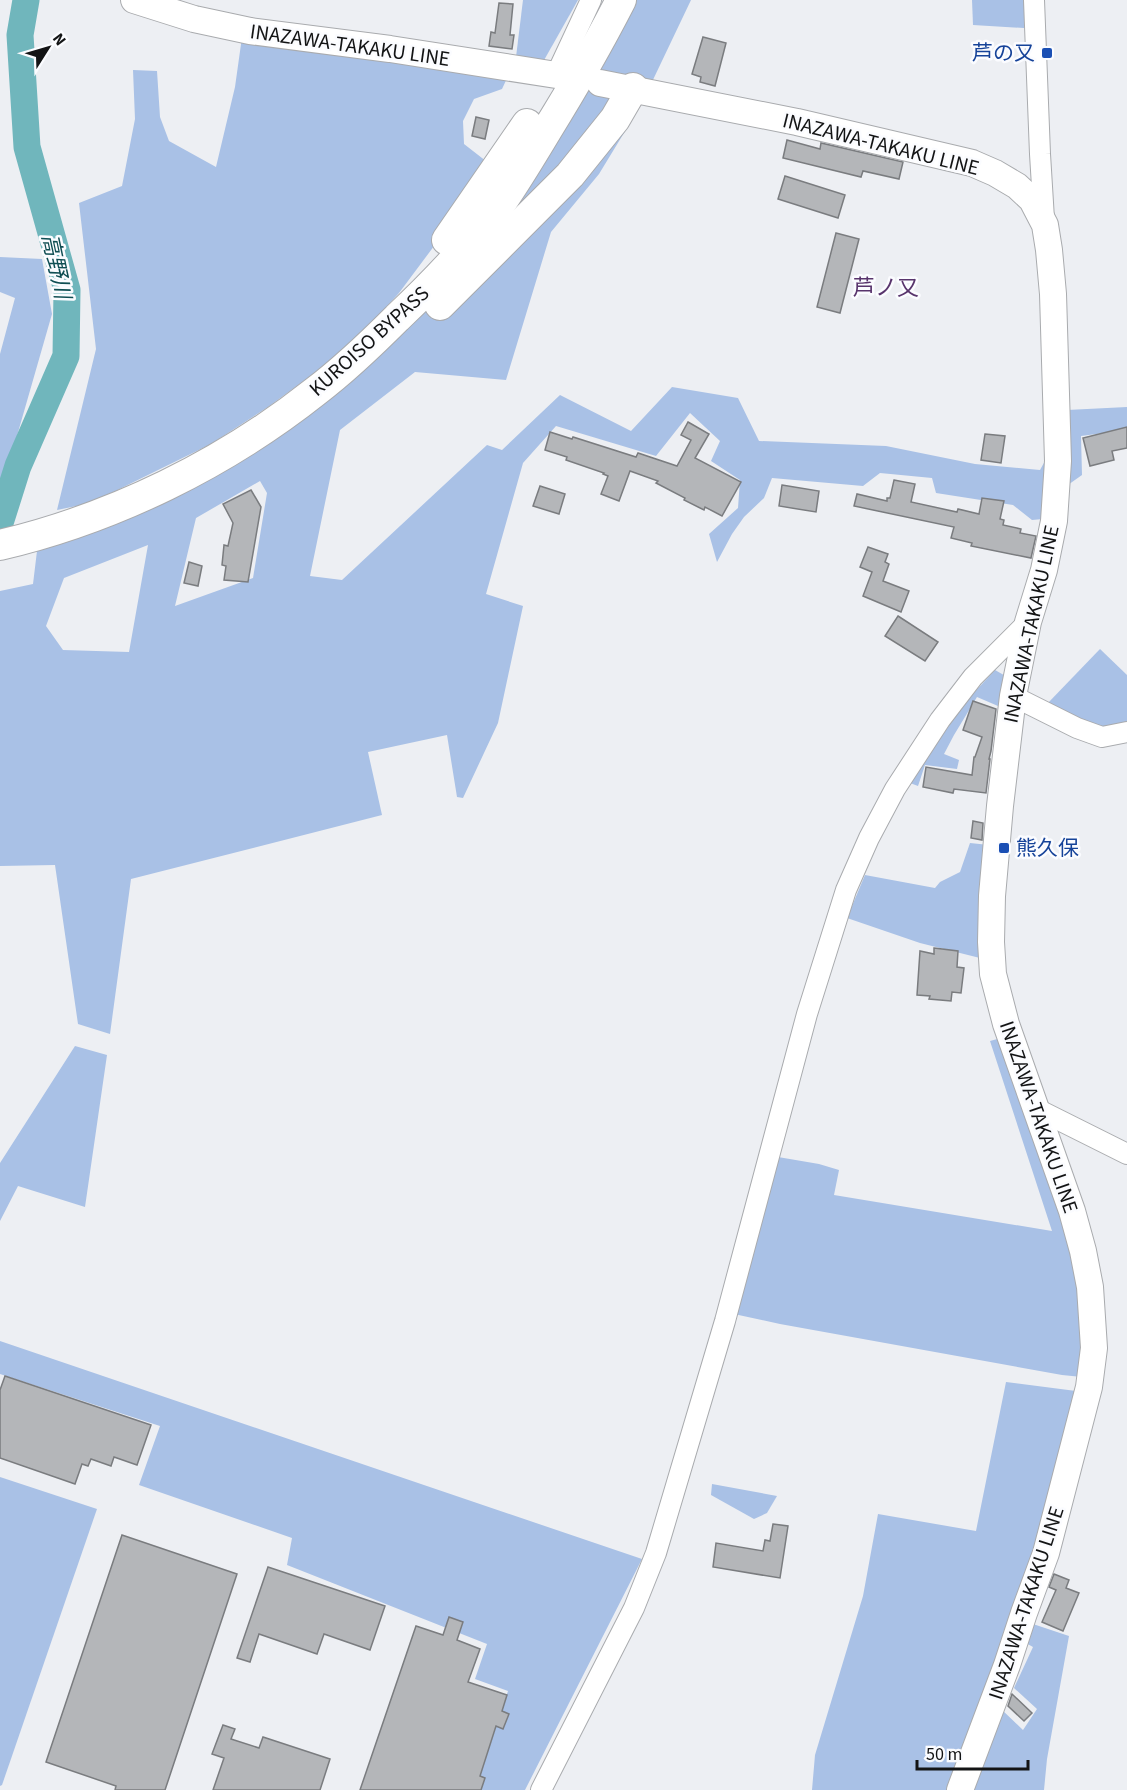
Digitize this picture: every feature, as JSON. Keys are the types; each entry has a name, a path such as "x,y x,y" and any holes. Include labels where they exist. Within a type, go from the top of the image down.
{"highway":[{"name":"KUROISO BYPASS","path":"0,546 74,525 113,510 197,468 271,424 345,367 429,288 500,204 567,97 621,0"},
{"path":"345,367 429,265 563,76"},
{"path":"345,367 371,360 393,348 421,324 570,175 615,119 633,88"}],"main road":[{"name":"INAZAWA-TAKAKU LINE","path":"134,0 194,20 250,31 390,49 563,76"},
{"name":"INAZAWA-TAKAKU LINE","path":"600,83 797,122 972,163 1017,186 1032,200 1045,225 1053,294 1058,461 1054,521 1044,570 1028,622 1013,696 998,828 992,896 991,942 993,974 1006,1024 1072,1211 1083,1251 1090,1287 1094,1348 1089,1387 1046,1553 960,1790"}],"street":[{"path":"563,76 591,0"},
{"path":"1034,0 1045,225"},
{"path":"541,1790 634,1608 656,1553 725,1321 807,1014 846,890 869,838 895,789 940,720 974,677 1028,622"},
{"path":"1013,696 1077,729 1102,737 1127,732"},
{"path":"1035,1108 1127,1154"}],"shaded area":[{"path":"523,0 578,0 543,62 516,57"},
{"path":"632,0 691,0 641,105 599,174 551,232 506,380 415,372 340,430 310,576 342,580 487,445 502,450 560,395 631,431 672,387 738,398 759,441 886,446 975,464 1040,470 1067,421 1067,410 1127,407 1127,430 1081,436 1082,475 1048,499 1043,519 1032,520 1013,505 936,493 932,478 880,473 863,486 772,478 764,498 744,517 717,562 709,534 738,508 740,480 711,461 720,441 690,413 656,456 556,426 523,463 486,594 523,606 498,723 463,798 457,797 447,735 368,752 382,815 131,879 110,1034 78,1024 55,865 0,866 0,591 33,584 37,551 124,520 210,478 336,392","holes":["260,481 267,493 253,578 175,606 196,518","148,545 129,652 63,650 46,626 64,578"]},
{"path":"972,0 1024,0 1024,28 973,25"},
{"path":"242,37 509,74 502,89 474,99 463,121 464,144 491,165 399,293 350,347 268,407 211,444 91,503 57,510 96,349 79,203 122,186 135,119 133,70 157,71 160,117 169,141 216,167 235,87"},
{"path":"0,257 42,259 52,314 0,495 0,354 15,298 0,292"},
{"path":"1100,649 1127,675 1127,721 1115,730 1092,729 1047,704"},
{"path":"995,670 1009,678 1005,709 977,697 944,754 959,760 957,769 925,765 918,786 910,783 969,698"},
{"path":"970,843 989,845 984,959 920,943 847,918 865,875 935,888 940,882 960,872"},
{"path":"1001,1038 1045,1162 1084,1289 1082,1377 734,1314 778,1157 839,1170 834,1195 1052,1231 990,1041"},
{"path":"75,1046 107,1055 85,1207 18,1186 0,1221 0,1163"},
{"path":"0,1341 642,1559 525,1790 475,1790 508,1691 475,1679 487,1644 287,1565 292,1538 139,1485 160,1426 0,1374"},
{"path":"1006,1382 1076,1391 1042,1539 954,1790 812,1790 815,1755 863,1596 878,1514 976,1531"},
{"path":"0,1477 97,1509 0,1786"},
{"path":"712,1484 777,1496 767,1513 754,1519 711,1495"},
{"path":"1030,1623 1069,1636 1047,1759 1044,1790 968,1790 1000,1708 1023,1730 1037,1709 1014,1688 1033,1647 1024,1642"}],"building":[{"path":"499,3 513,4 510,35 514,35 512,49 489,46 491,32 495,33"},
{"path":"703,37 726,43 715,86 700,82 701,77 692,74"},
{"path":"476,117 489,120 485,139 472,136"},
{"path":"787,140 820,149 821,143 903,162 899,179 863,171 861,177 783,158"},
{"path":"785,176 845,195 838,218 778,199"},
{"path":"836,233 859,239 840,313 817,307"},
{"path":"688,422 709,434 695,458 741,482 722,516 684,500 685,498 656,483 658,481 630,471 619,501 601,494 608,476 604,473 545,450 550,432 636,457 638,453 677,466 691,440 681,435"},
{"path":"1127,427 1127,448 1112,451 1114,460 1090,466 1083,438"},
{"path":"985,434 1005,436 1001,463 981,460"},
{"path":"894,480 915,484 911,502 957,512 958,509 979,514 982,498 1004,501 1000,519 1004,520 1003,525 1021,529 1020,533 1036,536 1031,558 971,546 972,543 951,538 954,527 854,506 857,494 887,501 887,498 890,498"},
{"path":"782,485 819,491 816,512 779,506"},
{"path":"540,486 565,494 559,514 533,506"},
{"path":"251,490 261,507 248,582 224,580 226,566 222,565 224,545 228,546 233,523 223,504"},
{"path":"868,547 888,554 885,562 889,564 883,581 909,591 901,612 863,596 872,572 860,567"},
{"path":"189,562 202,566 198,586 184,583"},
{"path":"898,616 938,642 925,661 885,636"},
{"path":"973,701 996,709 986,793 954,789 953,793 923,787 926,767 972,775 974,757 982,737 963,730"},
{"path":"973,821 983,823 982,840 971,838"},
{"path":"934,948 958,951 957,967 964,968 961,993 952,992 951,1001 929,999 930,996 917,995 920,951 934,954"},
{"path":"5,1376 151,1425 137,1465 114,1457 111,1466 91,1459 88,1466 82,1464 75,1484 0,1458 0,1390"},
{"path":"773,1524 788,1526 780,1578 713,1567 716,1543 763,1551 765,1540 770,1541"},
{"path":"122,1535 237,1574 165,1790 115,1790 116,1786 46,1762"},
{"path":"268,1567 385,1606 370,1650 324,1634 317,1654 259,1634 250,1662 237,1658"},
{"path":"1054,1574 1069,1580 1066,1588 1079,1593 1063,1631 1042,1622 1056,1590 1049,1587"},
{"path":"449,1617 463,1622 457,1640 480,1649 468,1682 507,1695 502,1711 509,1714 503,1729 496,1726 480,1776 485,1778 481,1790 360,1790 416,1626 443,1635"},
{"path":"1012,1694 1032,1713 1024,1721 1008,1706"},
{"path":"223,1725 235,1729 231,1739 259,1748 263,1737 330,1759 320,1790 213,1790 224,1758 212,1754"}],"waterway":[{"name":"高野川","path":"0,523 18,466 66,356 67,290 27,147 20,35 26,0"}],"place":[{"name":"芦の又","path":"1047,53"},
{"name":"熊久保","path":"1004,848"}],"district":[{"name":"芦ノ又","path":"886,287"}]}
